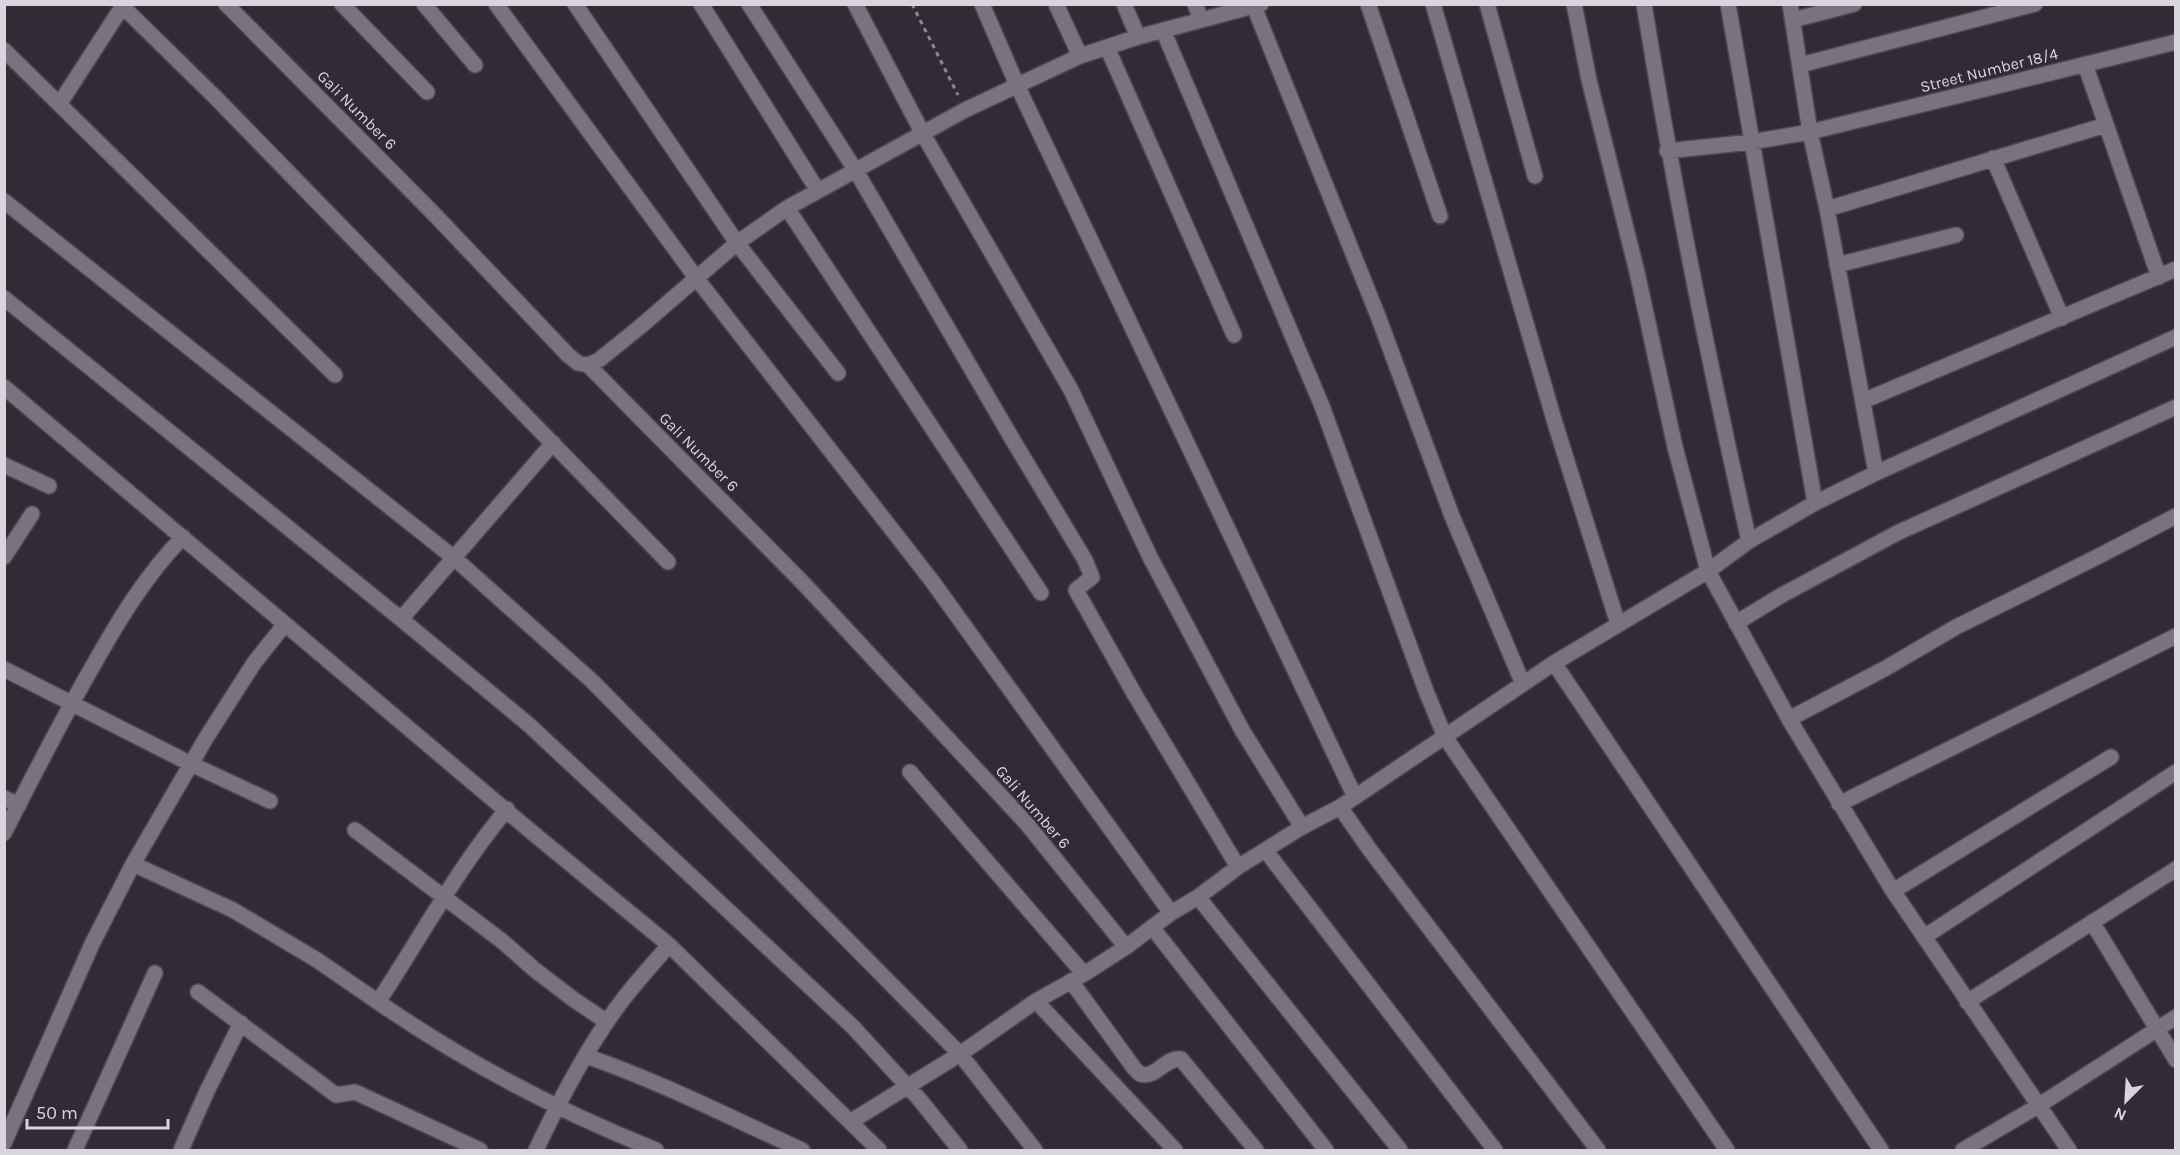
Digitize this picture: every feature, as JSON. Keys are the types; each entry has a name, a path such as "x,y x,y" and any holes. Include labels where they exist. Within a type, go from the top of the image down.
{"street":[{"name":"Gali Number 6","path":"226,4 435,214 568,355 578,363 588,365 805,585 1027,824 1126,947"},
{"path":"342,4 427,92"},
{"path":"424,4 475,65"},
{"path":"496,4 697,279 932,581 1171,913"},
{"path":"574,4 737,243 838,373"},
{"path":"701,4 818,191"},
{"path":"749,4 856,171 1085,560 1092,577 1076,590 1135,695 1238,867"},
{"path":"855,4 923,134 1071,390 1150,557 1242,730 1302,827"},
{"path":"982,4 1017,85 1355,797"},
{"path":"1056,4 1080,56"},
{"path":"1124,4 1138,37"},
{"path":"1195,4 1201,20"},
{"path":"1368,4 1440,216"},
{"path":"1433,4 1555,423 1618,624"},
{"path":"1487,4 1535,176"},
{"path":"1574,4 1590,80 1637,272 1675,447 1708,571 1789,719 1893,891 2069,1150"},
{"path":"1644,4 1667,151 1717,400 1749,541"},
{"path":"1728,4 1815,503"},
{"path":"1790,4 1810,132 1827,209 1876,473"},
{"path":"1792,20 1854,4"},
{"path":"1800,65 2035,4"},
{"path":"60,103 122,5 216,97 668,562"},
{"path":"588,365 599,360 737,243 787,208 965,110 1080,56 1138,37 1256,5 1378,316 1452,516 1523,684"},
{"path":"1163,30 1322,406 1445,737 1727,1150"},
{"name":"Street Number 18/4","path":"1667,151 1751,142 1810,132 2175,42"},
{"path":"1107,47 1234,335"},
{"path":"4,50 335,375"},
{"path":"2085,64 2159,277"},
{"path":"1827,209 2106,125"},
{"path":"1993,158 2062,318"},
{"path":"4,201 453,557 592,681 960,1054 1035,1150"},
{"path":"787,208 1041,593"},
{"path":"1837,265 1956,235"},
{"path":"1863,401 2175,269"},
{"path":"4,298 528,724 853,1027 908,1087 960,1150"},
{"path":"850,1122 960,1054 1036,1001 1078,978 1126,947 1238,867 1302,827 1340,807 1554,663 1708,571 1749,541 1815,503 1876,473 2175,337"},
{"path":"4,387 669,945 879,1150"},
{"path":"1736,623 1782,595 1897,533 2175,407"},
{"path":"401,619 553,443"},
{"path":"4,465 49,486"},
{"path":"4,557 32,514"},
{"path":"1789,719 1886,668 1956,627 2175,516"},
{"path":"4,833 70,704 124,611 147,577 183,537"},
{"path":"4,1143 92,944 133,864 191,764 254,663 285,624"},
{"path":"1839,804 2175,636"},
{"path":"1554,663 1881,1150"},
{"path":"4,669 70,704 270,801"},
{"path":"1893,891 2111,757"},
{"path":"910,772 1078,978 1134,1068 1140,1074 1149,1074 1172,1059 1181,1059 1256,1150"},
{"path":"1924,937 2175,772"},
{"path":"4,798 19,805"},
{"path":"1340,807 1370,850 1598,1150"},
{"path":"378,1002 443,896 481,840 507,809"},
{"path":"355,830 502,940 535,970 607,1022"},
{"path":"1266,851 1495,1150"},
{"path":"133,864 233,910 316,960 442,1045 556,1107 656,1150"},
{"path":"1967,1002 2175,869"},
{"path":"1198,897 1400,1150"},
{"path":"2092,922 2175,1060"},
{"path":"1152,927 1326,1150"},
{"path":"537,1150 556,1107 607,1022 669,945"},
{"path":"75,1150 155,973"},
{"path":"198,992 336,1095 355,1092 480,1150"},
{"path":"1036,1001 1174,1150"},
{"path":"1963,1150 2038,1106 2175,1017"},
{"path":"181,1150 241,1023"},
{"path":"586,1056 640,1075 684,1094 802,1150"}],"path":[{"path":"912,4 965,110"}]}
